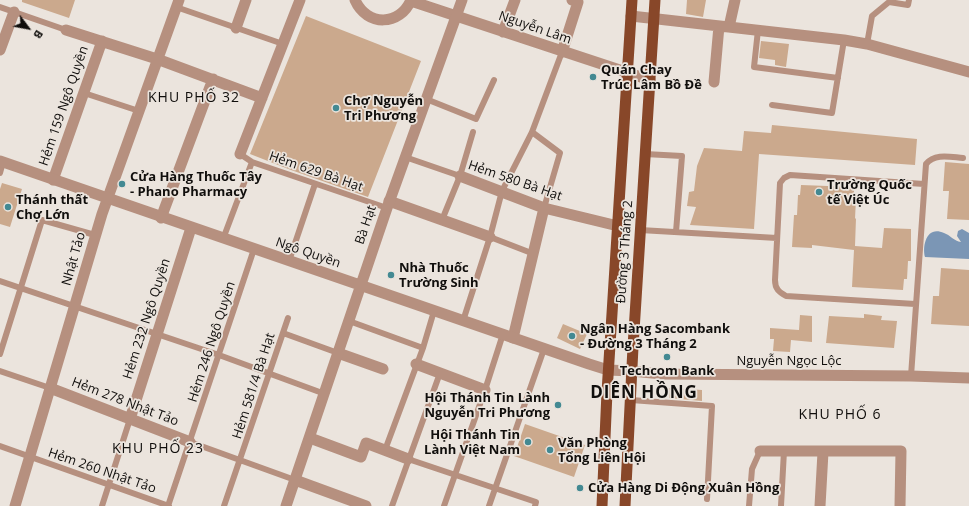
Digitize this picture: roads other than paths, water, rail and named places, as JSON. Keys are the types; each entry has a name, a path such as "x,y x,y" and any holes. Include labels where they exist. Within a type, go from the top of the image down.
{"main road":[{"name":"Đường 3 Tháng 2","path":"602,506 608,370 632,0"},
{"name":"Đường 3 Tháng 2","path":"625,506 640,230 655,0"}],"street":[{"path":"236,28 246,0"},
{"path":"240,154 300,0"},
{"path":"355,0 364,14 372,19 382,21 391,20 400,16 407,9 411,0"},
{"name":"Nguyễn Lâm","path":"411,0 562,52 650,80"},
{"name":"Bà Hạt","path":"286,506 388,204 462,0"},
{"path":"503,32 515,0"},
{"path":"562,52 578,2 572,0"},
{"path":"714,82 724,26 735,0"},
{"name":"Nhật Tảo","path":"14,506 75,307 106,199 178,4"},
{"path":"0,50 14,12"},
{"path":"631,16 844,40 867,44 969,72"},
{"path":"66,30 213,79 262,98"},
{"name":"Hẻm 159 Ngô Quyền","path":"53,180 102,41"},
{"path":"161,218 213,79"},
{"name":"Ngô Quyền","path":"1,166 53,180 608,370"},
{"name":"Hẻm 580 Bà Hạt","path":"460,176 544,208 618,226"},
{"path":"388,204 442,220 490,237"},
{"path":"514,338 544,208"},
{"name":"Hẻm 232 Ngô Quyền","path":"130,419 191,228"},
{"path":"338,352 383,369"},
{"path":"416,364 485,390"},
{"name":"Nguyễn Ngọc Lộc","path":"608,370 662,374 911,376 969,378"},
{"name":"Hẻm 278 Nhật Tảo","path":"50,388 190,442"},
{"path":"310,438 361,457 366,443 408,459"},
{"path":"760,451 902,451 900,506"},
{"path":"820,506 823,452"},
{"path":"295,480 366,506"}],"lane":[{"path":"867,44 872,16 889,2 908,5 909,0"},
{"path":"178,4 236,28 283,44"},
{"path":"0,7 66,30"},
{"path":"758,30 754,66 838,78"},
{"path":"772,105 832,113 844,40"},
{"path":"463,321 490,237 502,191 532,132 562,52"},
{"path":"426,99 476,119 494,80"},
{"path":"84,93 138,111"},
{"path":"442,220 460,176 473,132"},
{"path":"532,132 560,153 544,208"},
{"name":"Hẻm 629 Bà Hạt","path":"240,154 252,162 315,184 388,204"},
{"path":"645,154 682,156 676,232"},
{"path":"911,376 926,164 931,158 937,156 963,158"},
{"name":"Hẻm 580 Bà Hạt","path":"405,157 460,176"},
{"path":"223,239 252,162"},
{"path":"915,304 786,296 775,287 780,184 784,178 790,175 924,184"},
{"path":"288,261 315,184"},
{"path":"0,354 42,220 95,235"},
{"path":"640,230 777,238"},
{"path":"490,237 534,254"},
{"name":"Hẻm 246 Ngô Quyền","path":"169,506 254,249"},
{"path":"0,281 219,355 325,394"},
{"path":"385,450 423,348 434,311"},
{"name":"Hẻm 581/4 Bà Hạt","path":"224,506 288,318"},
{"path":"348,321 423,348"},
{"path":"283,333 338,352"},
{"path":"444,506 485,390 502,334"},
{"path":"489,506 544,349"},
{"path":"0,371 50,388"},
{"path":"392,506 440,373"},
{"path":"630,400 712,406 707,499"},
{"path":"102,506 130,419"},
{"path":"190,442 295,480"},
{"name":"Hẻm 260 Nhật Tảo","path":"0,446 169,506"},
{"path":"749,506 752,469 760,451"},
{"path":"781,506 784,451"},
{"path":"408,459 536,502 536,506"}],"water":[{"path":"962,229 969,233 969,259 925,257 925,242 930,234 938,231 961,242 957,236 958,231"}],"place":[{"name":"Quán Chay Trúc Lâm Bồ Đề","path":"593,77"},
{"name":"Chợ Nguyễn Tri Phương","path":"336,108"},
{"name":"Cửa Hàng Thuốc Tây - Phano Pharmacy","path":"122,184"},
{"name":"Trường Quốc tế Việt Úc","path":"819,192"},
{"name":"Thánh thất Chợ Lớn","path":"8,207"},
{"name":"Nhà Thuốc Trường Sinh","path":"391,275"},
{"name":"Ngân Hàng Sacombank - Đường 3 Tháng 2","path":"572,336"},
{"name":"Techcom Bank","path":"667,357"},
{"name":"Hội Thánh Tin Lành Nguyễn Tri Phương","path":"558,405"},
{"name":"Hội Thánh Tin Lành Việt Nam","path":"528,442"},
{"name":"Văn Phòng Tổng Liên Hội","path":"550,450"},
{"name":"Cửa Hàng Di Động Xuân Hồng","path":"580,488"}],"district":[{"name":"KHU PHỐ 32","path":"194,98"},
{"name":"DIÊN HỒNG","path":"644,393"},
{"name":"KHU PHỐ 6","path":"840,415"},
{"name":"KHU PHỐ 23","path":"158,449"}]}
